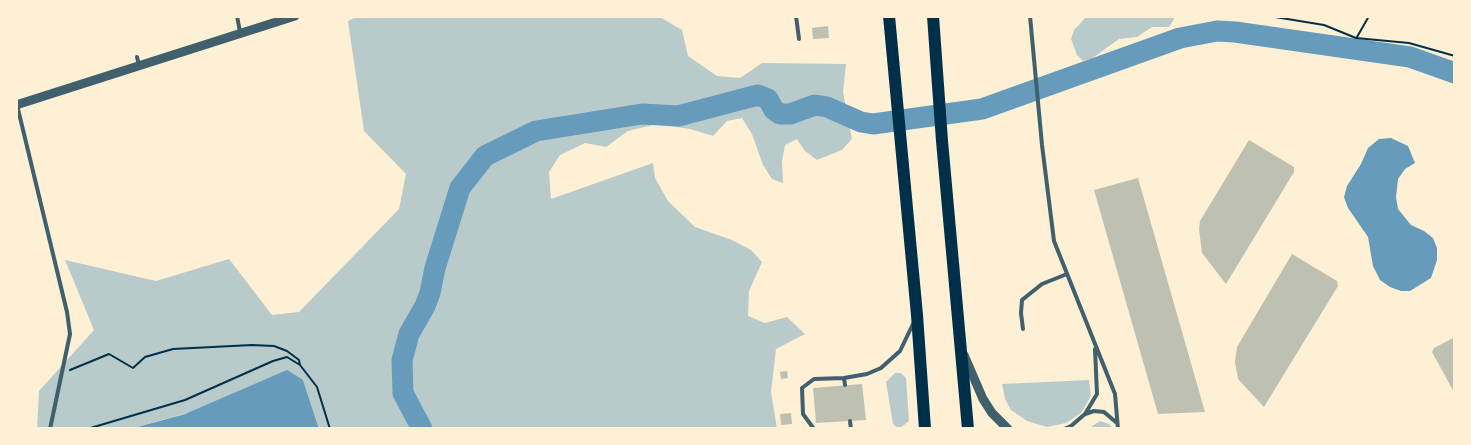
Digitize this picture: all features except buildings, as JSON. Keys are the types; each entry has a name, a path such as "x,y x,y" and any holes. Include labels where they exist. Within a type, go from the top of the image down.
{"highway":[{"path":"890,16 900,146 917,311 925,429"},
{"path":"933,16 937,86 968,429"}],"street":[{"path":"16,105 295,16"},
{"path":"960,346 982,399 992,413 1008,429"}],"lane":[{"path":"238,16 240,34"},
{"path":"796,16 800,39"},
{"path":"1030,16 1042,144 1054,241 1115,394 1118,429"},
{"path":"137,57 140,67"},
{"path":"16,105 67,312 70,334 50,429"},
{"path":"1023,329 1022,300 1042,284 1067,274"},
{"path":"814,429 803,414 802,388 814,379 844,378 867,374 881,368 900,351 917,311"},
{"path":"1064,429 1071,426 1085,414 1096,394 1095,346"},
{"path":"844,378 845,385"},
{"path":"1085,414 1094,411 1104,412 1117,423"},
{"path":"850,421 851,429"}],"path":[{"path":"1269,16 1324,25 1356,38 1408,43 1455,56"},
{"path":"1356,38 1361,33 1369,16"},
{"path":"63,372 84,366 109,354 133,368 146,357 173,349 252,345 274,346 287,350 299,360 300,365"},
{"path":"86,429 185,400 273,360 287,357 300,365 317,387 330,429"}],"shaded area":[{"path":"359,16 658,16 682,30 688,56 717,76 740,78 762,63 846,64 843,92 852,139 842,150 817,160 805,151 797,139 785,145 782,161 783,183 772,179 763,165 752,134 742,118 727,121 713,136 690,129 657,124 628,131 606,147 585,143 560,155 549,172 551,199 653,163 655,178 668,201 695,227 732,240 751,250 762,262 749,291 748,316 765,323 787,317 805,334 776,349 771,392 777,429 319,429 303,380 130,429 37,429 39,391 94,330 65,260 156,281 229,259 272,315 299,312 399,209 406,174 364,131 348,21"},
{"path":"1087,16 1173,16 1174,19 1169,27 1152,27 1137,37 1119,39 1091,59 1083,61 1077,55 1071,39 1074,30"},
{"path":"895,373 901,373 906,378 909,421 899,429 893,424 886,382"},
{"path":"1089,380 1091,396 1081,413 1066,423 1047,427 1027,421 1011,410 1005,399 1002,384"},
{"path":"1100,421 1109,424 1114,429 1088,429"}],"water":[{"path":"1391,138 1408,146 1415,163 1405,169 1398,179 1396,197 1398,209 1411,225 1433,238 1437,248 1437,260 1431,278 1410,291 1401,291 1390,287 1380,280 1373,266 1368,237 1348,208 1344,197 1347,186 1361,164 1368,148 1379,139"},
{"path":"287,370 303,380 319,429 130,429 185,414"}],"waterway":[{"path":"422,429 403,393 402,360 409,334 430,293 435,268 460,188 485,156 536,131 642,114 678,116 758,95 768,99 774,110 780,114 790,114 815,105 827,107 861,122 873,124 982,109 1180,38 1217,31 1410,57 1455,73"}]}
